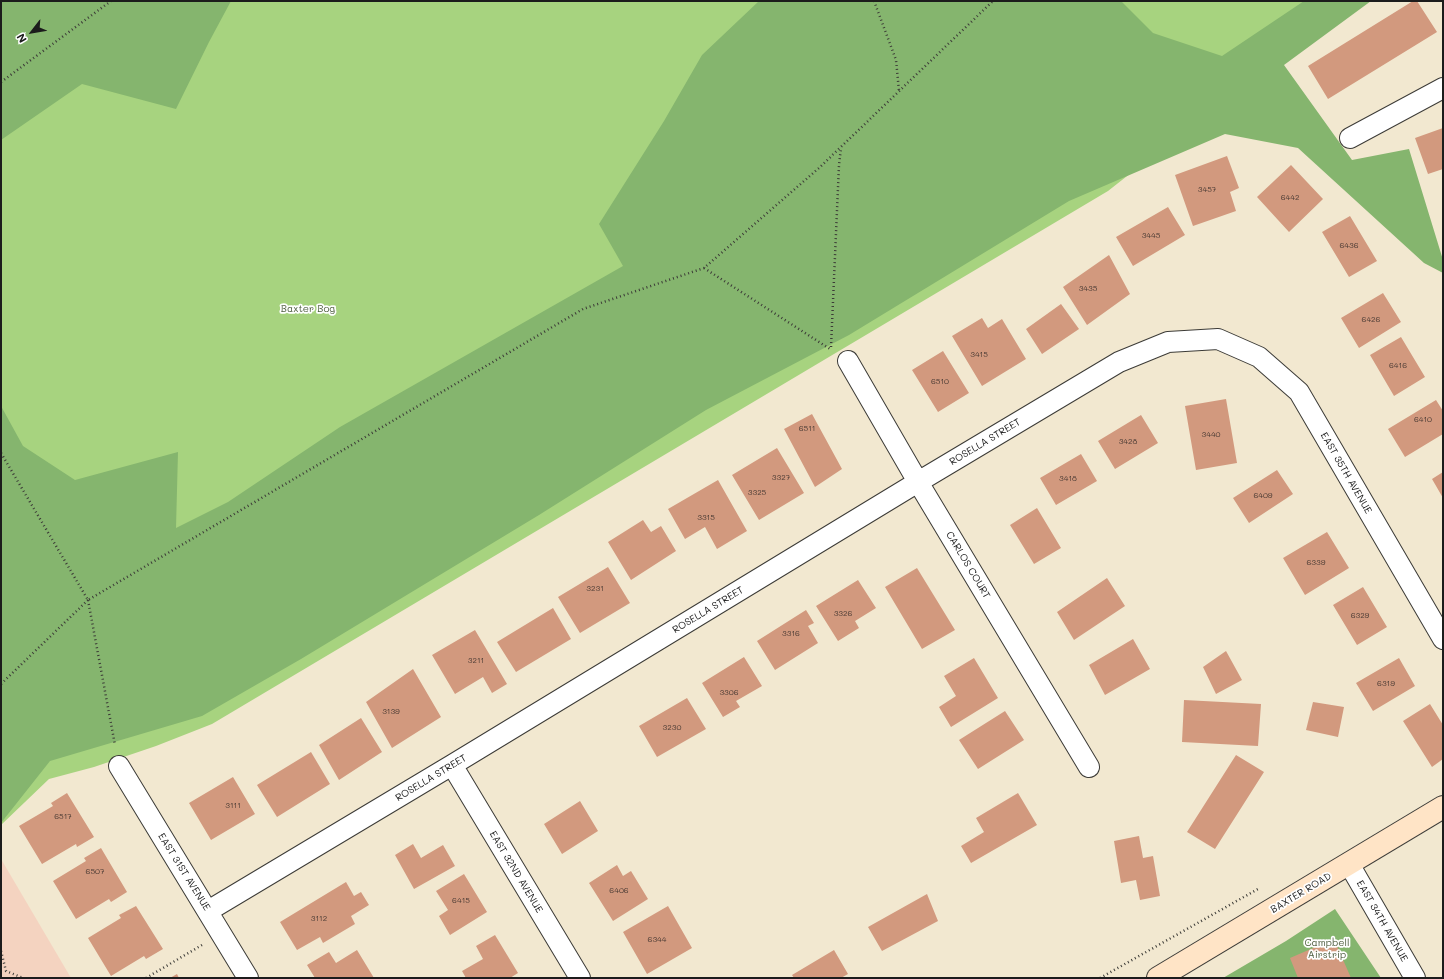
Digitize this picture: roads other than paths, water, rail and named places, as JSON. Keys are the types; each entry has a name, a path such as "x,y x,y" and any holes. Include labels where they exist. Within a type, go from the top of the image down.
{"street":[{"path":"1350,138 1443,88"},
{"name":"ROSELLA STREET","path":"208,910 452,765 918,482 1119,362 1168,342 1218,339"},
{"name":"EAST 35TH AVENUE","path":"1218,339 1259,357 1299,392 1443,639"},
{"name":"CARLOS COURT","path":"848,361 918,482 1089,767"},
{"name":"EAST 32ND AVENUE","path":"452,765 580,978"},
{"name":"EAST 31ST AVENUE","path":"119,766 248,978"},
{"name":"BAXTER ROAD","path":"1158,978 1443,807"},
{"name":"EAST 34TH AVENUE","path":"1349,864 1415,978"}],"park label":[{"name":"Baxter Bog","path":"308,309"},
{"name":"Campbell Airstrip","path":"1327,948"}]}
